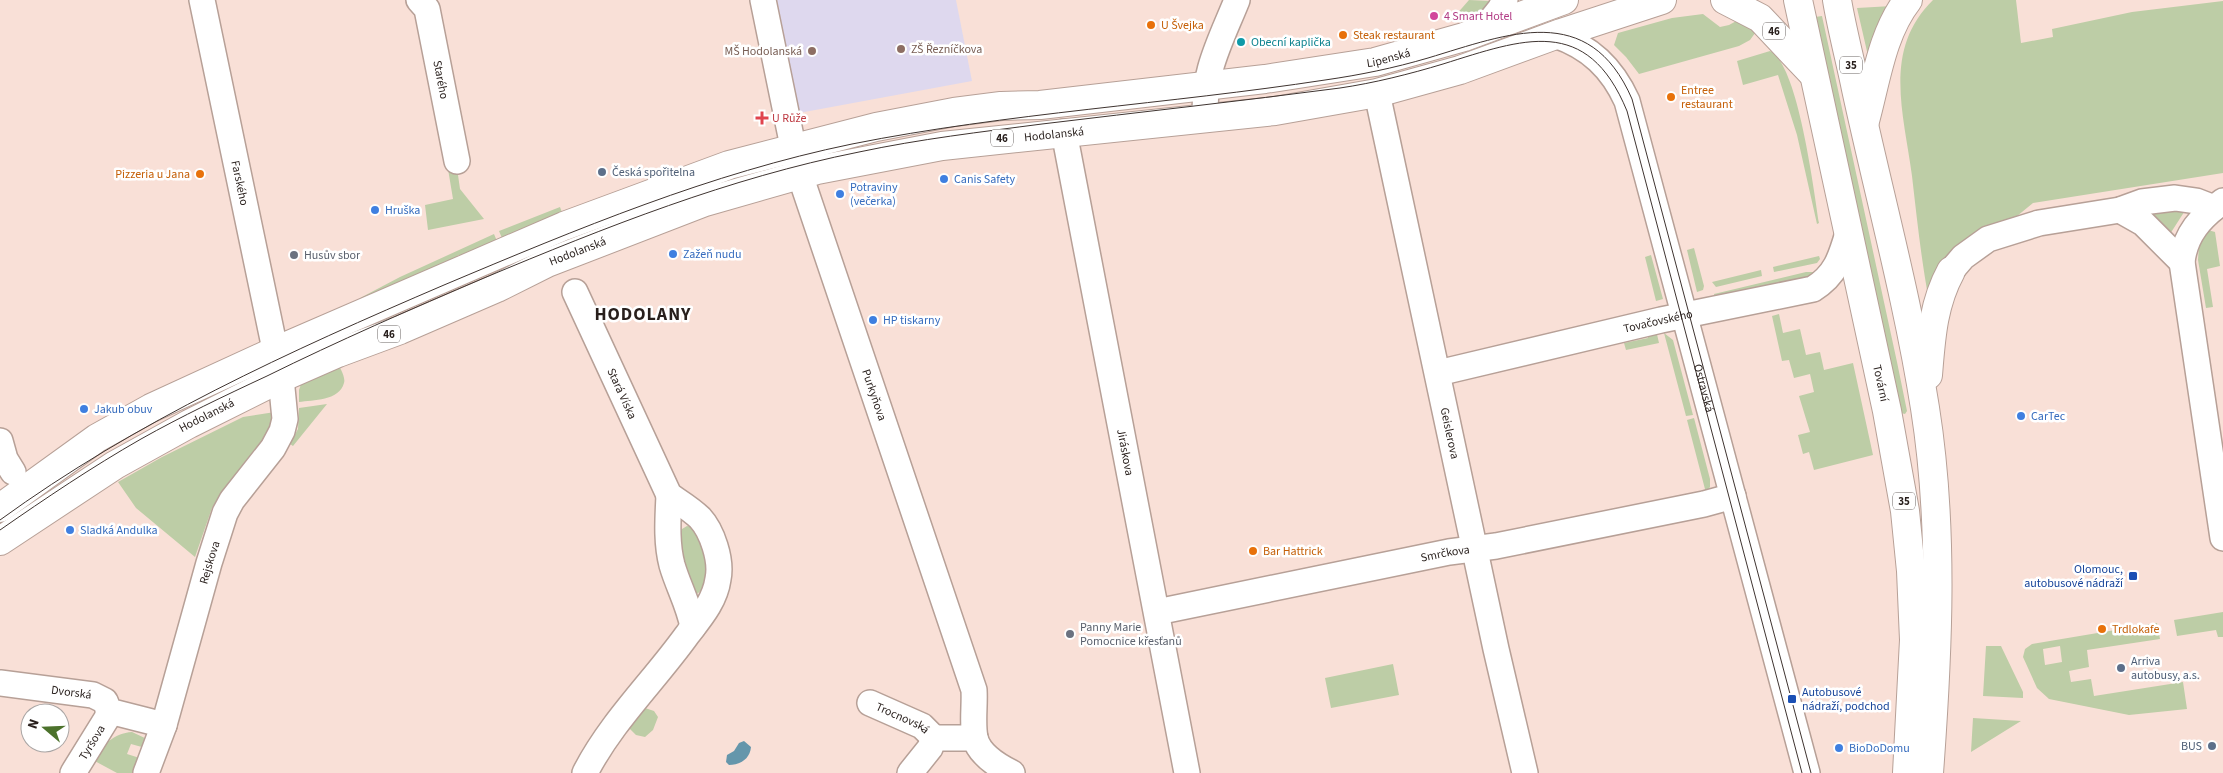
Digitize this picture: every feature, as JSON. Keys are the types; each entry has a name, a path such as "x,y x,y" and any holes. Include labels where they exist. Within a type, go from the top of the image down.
{"main road":[{"name":"Lipenská","path":"278,365 564,226 729,165 876,127 954,112 1001,106 1040,105 1265,79 1375,62 1412,53 1564,0"},
{"name":"46","path":"1206,119 1275,111 1377,93 1460,70 1662,0"},
{"name":"46","path":"1725,0 1767,24 1812,73"},
{"name":"Tovární","path":"1798,0 1812,73 1891,428 1909,546 1914,640 1907,773"},
{"name":"35","path":"1837,0 1911,334 1925,406 1933,464 1937,567 1934,707 1929,773"},
{"path":"1864,125 1887,40 1895,20 1908,0"},
{"name":"Hodolanská","path":"0,541 114,465 189,424 278,365 338,353 400,330 497,288 547,263 705,202 826,168 942,146 1064,132 1206,119"},
{"path":"1925,406 1932,326 1940,291 1951,271"},
{"path":"0,508 97,438 127,420 278,365"}],"street":[{"name":"Farského","path":"202,0 278,365"},
{"name":"Starého","path":"419,0 427,9 457,161"},
{"name":"Purkyňova","path":"763,0 800,176 974,690 975,738"},
{"path":"1206,119 1205,86 1209,69 1237,0"},
{"path":"1484,29 1500,10 1505,0"},
{"name":"Ostravská","path":"1555,36 1582,47 1595,55 1613,75 1623,91 1643,156 1686,315 1806,773"},
{"name":"Geislerova","path":"1377,93 1496,649 1525,773"},
{"name":"Jiráskova","path":"1064,132 1187,773"},
{"path":"1951,271 1974,248 1988,239 2008,231 2039,223 2120,210 2142,202 2175,198 2218,205"},
{"path":"2218,205 2194,228 2183,250 2182,262 2223,538"},
{"path":"2120,210 2143,223 2182,262"},
{"name":"Tovačovského","path":"1438,373 1723,306 1813,289 1820,285 1836,268 1848,234"},
{"name":"Stará Víska","path":"575,292 669,495 668,540 672,564 690,610 693,627"},
{"name":"Rejskova","path":"146,773 164,725 209,563 225,514 232,500 273,448 282,431 285,419 278,365"},
{"path":"0,441 5,458 13,472"},
{"name":"Stará Víska","path":"585,773 607,736 666,664 705,612 719,578 714,546 701,519 669,495"},
{"name":"Smrčkova","path":"1157,612 1449,552 1476,549 1704,504 1733,496"},
{"name":"Dvorská","path":"0,683 93,695 105,701 109,710 164,725"},
{"name":"Trocnovská","path":"870,703 922,726 934,738 975,738"},
{"name":"Tyršova","path":"73,773 107,718 109,710"},
{"name":"Trocnovská","path":"910,773 930,748 934,738"},
{"path":"975,738 980,747 994,762 1012,773"}],"shaded area":[{"name":"ZŠ Řezníčkova","path":"777,0 956,0 972,81 799,113"}],"green space":[{"path":"1469,0 1491,1 1489,5 1462,23 1455,16"},
{"path":"1933,0 2016,0 2021,43 2053,37 2052,29 2132,12 2223,1 2223,173 2033,203 2011,221 1929,301 1921,254 1900,84 1902,61 1907,40 1917,19"},
{"path":"1892,6 1872,73 1857,8"},
{"path":"1703,14 1720,27 1740,19 1758,29 1750,40 1739,46 1639,74 1614,45 1618,33 1672,18"},
{"path":"1822,16 1897,362 1907,411 1905,414 1901,413 1815,17"},
{"path":"1770,51 1780,61 1789,79 1796,103 1809,158 1819,223 1817,224 1797,135 1778,75 1743,85 1737,61"},
{"path":"457,168 460,189 484,219 428,230 425,205 453,199 448,169"},
{"path":"2188,206 2170,234 2144,207"},
{"path":"560,207 563,215 504,243 499,231"},
{"path":"2208,230 2215,232 2220,266 2207,269 2213,307 2206,308 2198,260 2199,245"},
{"path":"494,234 499,246 463,257 458,255 457,258 349,307 362,297 400,277"},
{"path":"1694,248 1704,286 1703,290 1697,292 1687,250"},
{"path":"1651,255 1663,299 1656,301 1645,257"},
{"path":"1819,256 1820,259 1817,263 1774,272 1773,267"},
{"path":"1761,270 1762,276 1716,287 1712,282"},
{"path":"1806,272 1814,272 1818,276 1715,301 1714,294"},
{"path":"1779,314 1783,333 1800,329 1806,355 1820,352 1824,370 1853,363 1873,455 1814,470 1809,452 1803,454 1798,435 1810,432 1799,396 1814,392 1810,374 1794,378 1789,360 1782,361 1772,316"},
{"path":"1656,330 1659,343 1626,350 1624,343 1648,338 1648,335"},
{"path":"1664,333 1673,340 1693,415 1686,416"},
{"path":"336,360 344,378 341,389 337,393 325,398 299,402 299,390 302,381"},
{"path":"327,404 293,446 290,444 298,429 299,408"},
{"path":"275,412 275,419 249,466 222,491 212,508 195,557 136,508 118,482 162,457 243,417"},
{"path":"1694,418 1710,479 1710,487 1706,493 1687,420"},
{"path":"687,526 693,527 706,547 710,559 708,577 699,593 695,595 689,589 678,538 682,529"},
{"path":"2223,612 2223,637 2218,637 2216,630 2177,636 2174,620"},
{"path":"2157,623 2160,639 2087,650 2089,667 2069,671 2071,682 2091,679 2094,696 2183,682 2187,709 2129,715 2049,699 2037,688 2023,657 2025,649 2032,644","holes":["2060,646 2062,662 2045,665 2043,649"]},
{"path":"1986,646 2001,646 2023,692 2023,698 1983,696"},
{"path":"1393,664 1399,695 1331,708 1325,678"},
{"path":"642,707 654,711 658,717 653,730 645,737 636,735 629,728"},
{"path":"1973,718 2021,721 1971,752"},
{"path":"132,732 147,739 149,749 131,744 127,754 146,760 141,773 117,773 91,759 104,745 114,738"}],"water":[{"path":"744,741 751,747 749,755 737,764 729,765 726,762 727,755 734,751 739,743"}],"tram line":[{"path":"0,520 52,484 105,451 215,390 272,362 386,310 594,223 747,170 852,144 911,133 1029,116 1207,96 1338,78 1402,65 1488,40 1516,34 1544,32 1570,36 1593,47 1614,68 1632,99 1811,773"},
{"path":"0,530 69,483 141,439 203,406 402,313 484,278 622,223 715,190 811,163 905,143 1366,84 1405,75 1500,47 1526,42 1550,42 1572,47 1593,59 1611,80 1627,111 1802,773"}],"place":[{"name":"4 Smart Hotel","path":"1434,16"},
{"name":"U Švejka","path":"1151,25"},
{"name":"Steak restaurant","path":"1343,35"},
{"name":"Obecní kaplička","path":"1241,42"},
{"name":"ZŠ Řezníčkova","path":"901,49"},
{"name":"MŠ Hodolanská","path":"812,51"},
{"name":"Entree restaurant","path":"1671,97"},
{"name":"U Růže","path":"762,118"},
{"name":"Česká spořitelna","path":"602,172"},
{"name":"Pizzeria u Jana","path":"200,174"},
{"name":"Canis Safety","path":"944,179"},
{"name":"Potraviny (večerka)","path":"840,194"},
{"name":"Hruška","path":"375,210"},
{"name":"Zažeň nudu","path":"673,254"},
{"name":"Husův sbor","path":"294,255"},
{"name":"HP tiskarny","path":"873,320"},
{"name":"Jakub obuv","path":"84,409"},
{"name":"CarTec","path":"2021,416"},
{"name":"Sladká Andulka","path":"70,530"},
{"name":"Bar Hattrick","path":"1253,551"},
{"name":"Olomouc, autobusové nádraží","path":"2133,576"},
{"name":"Trdlokafe","path":"2102,629"},
{"name":"Panny Marie Pomocnice křesťanů","path":"1070,634"},
{"name":"Arriva autobusy, a.s.","path":"2121,668"},
{"name":"Autobusové nádraží, podchod","path":"1792,699"},
{"name":"BUS","path":"2212,746"},
{"name":"BioDoDomu","path":"1839,748"}],"district":[{"name":"HODOLANY","path":"643,314"}]}
